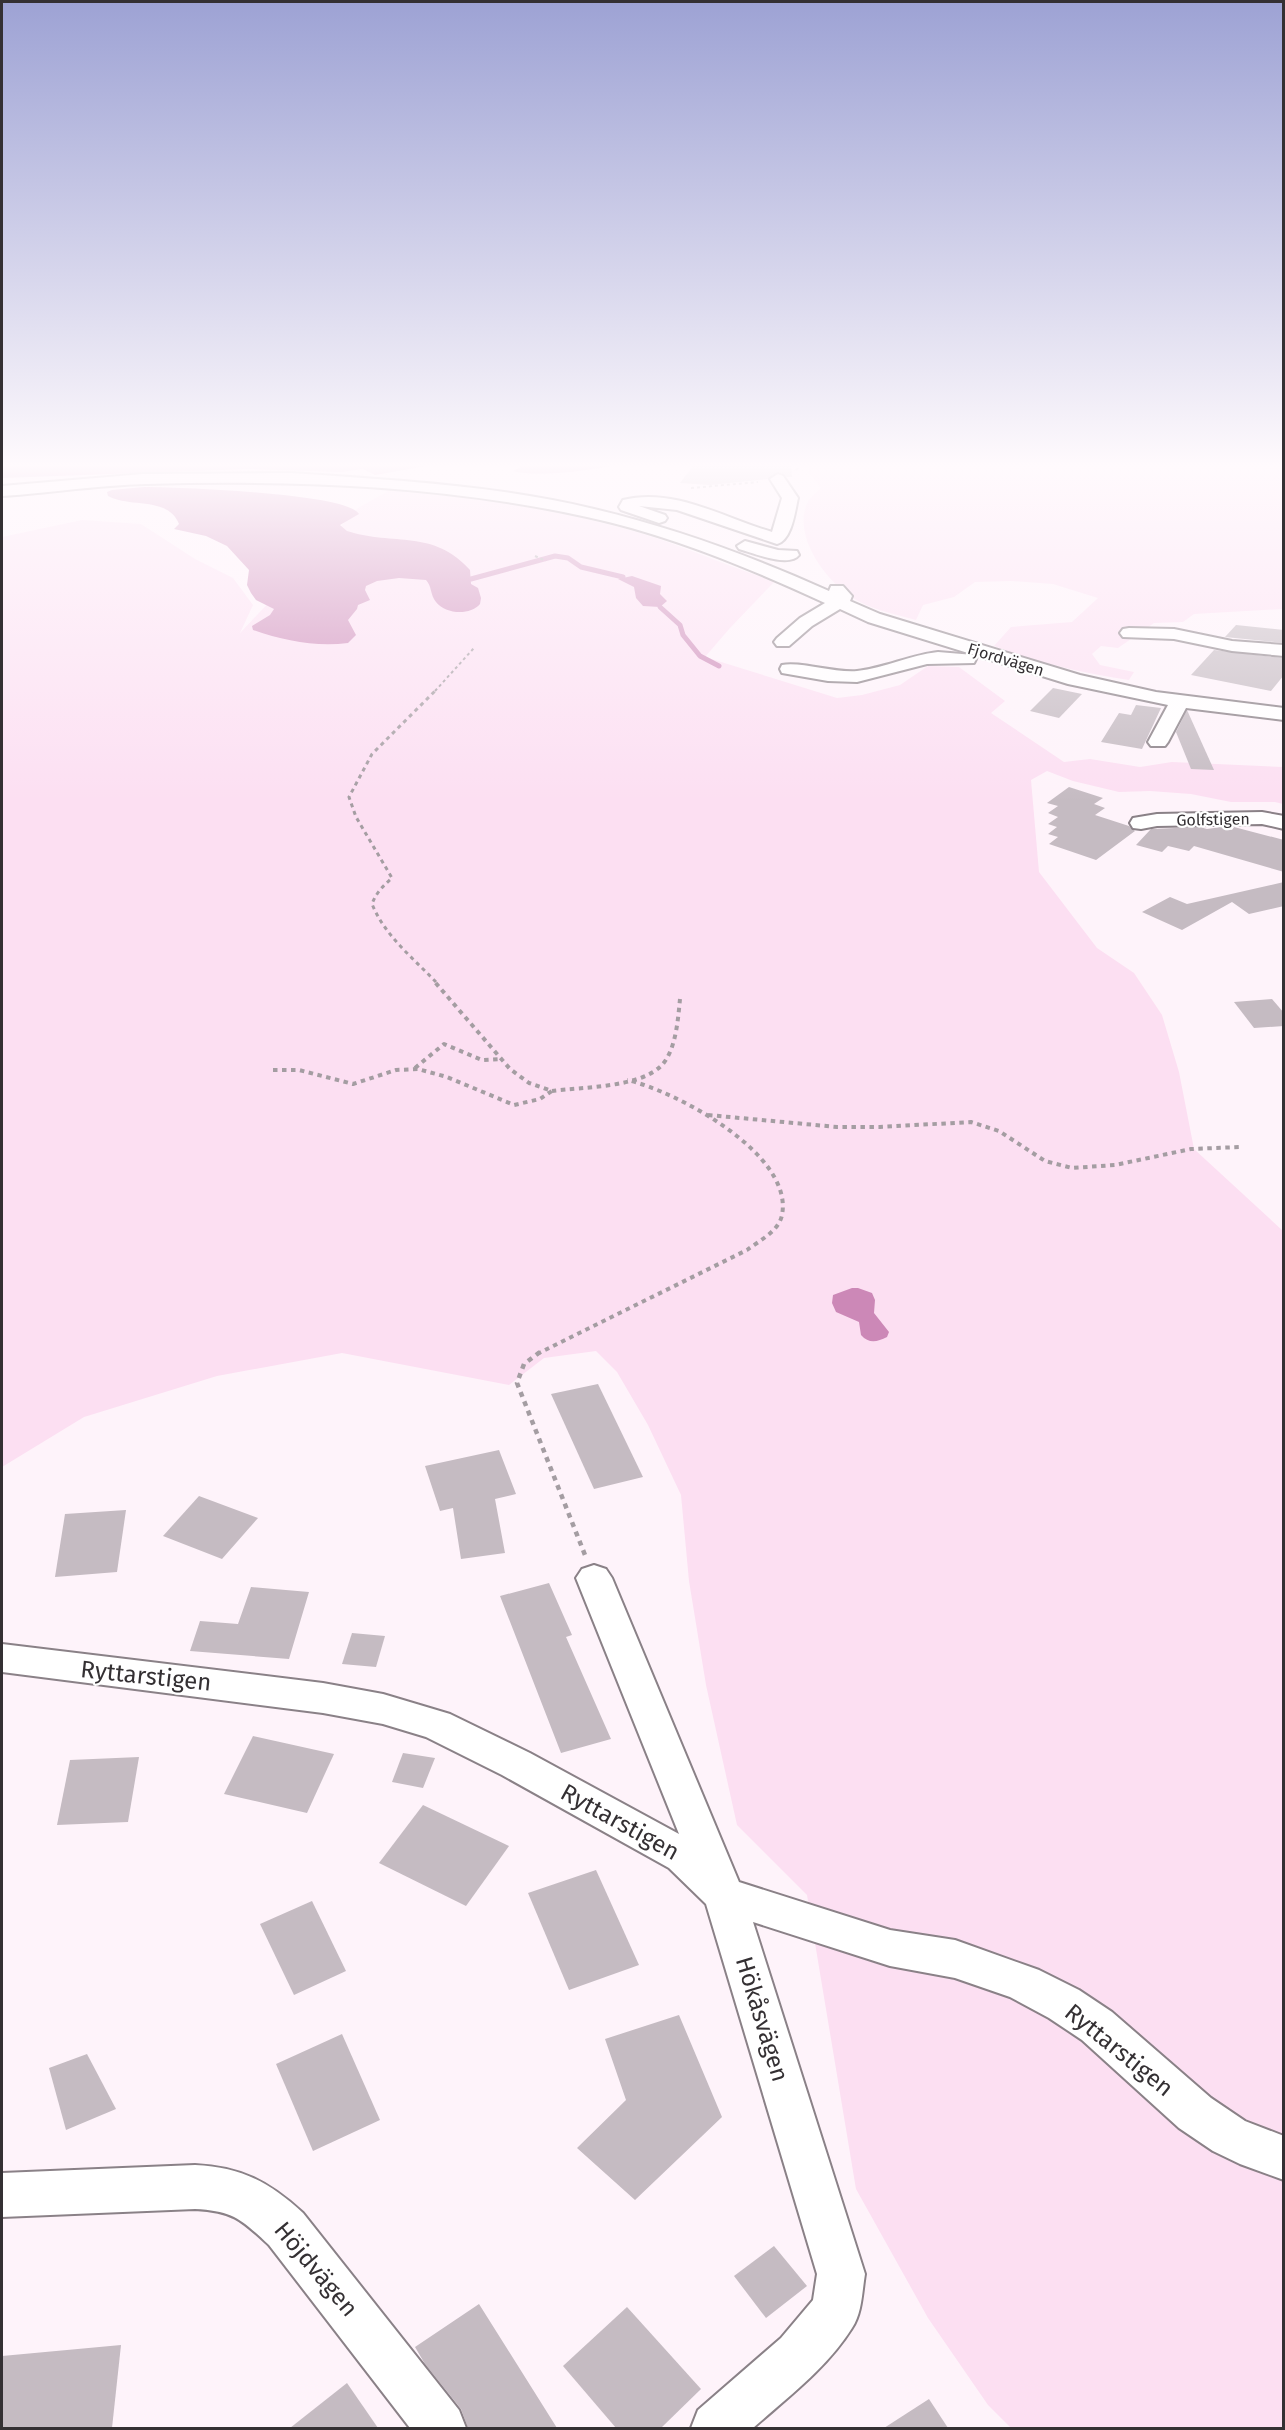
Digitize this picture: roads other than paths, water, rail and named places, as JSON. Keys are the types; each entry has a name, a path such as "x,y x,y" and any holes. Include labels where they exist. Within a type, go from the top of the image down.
{"street":[{"path":"764,575 782,576"},
{"name":"Fjordvägen","path":"782,576 893,624 1105,688 1179,702 1284,714"},
{"path":"783,642 806,622 839,602 843,596 818,576"},
{"path":"1129,633 1174,634 1232,645 1284,651"},
{"name":"Fjordvägen","path":"789,669 828,677 847,677 885,671 930,656 955,657 1032,674 1052,673"},
{"path":"1158,742 1179,702"},
{"name":"Golfstigen","path":"1141,824 1157,820 1262,818 1284,824"},
{"name":"Hökåsvägen","path":"594,1578 724,1895 841,2274 836,2311 798,2355 716,2428"},
{"name":"Ryttarstigen","path":"2,1658 323,1698 383,1709 437,1725 516,1764 683,1856 724,1895 890,1948 955,1959 1024,1983 1064,2004 1097,2026 1195,2113 1221,2131 1256,2149 1284,2158"},
{"name":"Höjdvägen","path":"2,2195 207,2187 237,2194 261,2206 286,2229 321,2272 441,2428"}],"waterway":[{"path":"471,579 484,575"},
{"path":"616,575 623,577"},
{"path":"660,607 680,625 683,635 700,656 719,666"}]}
